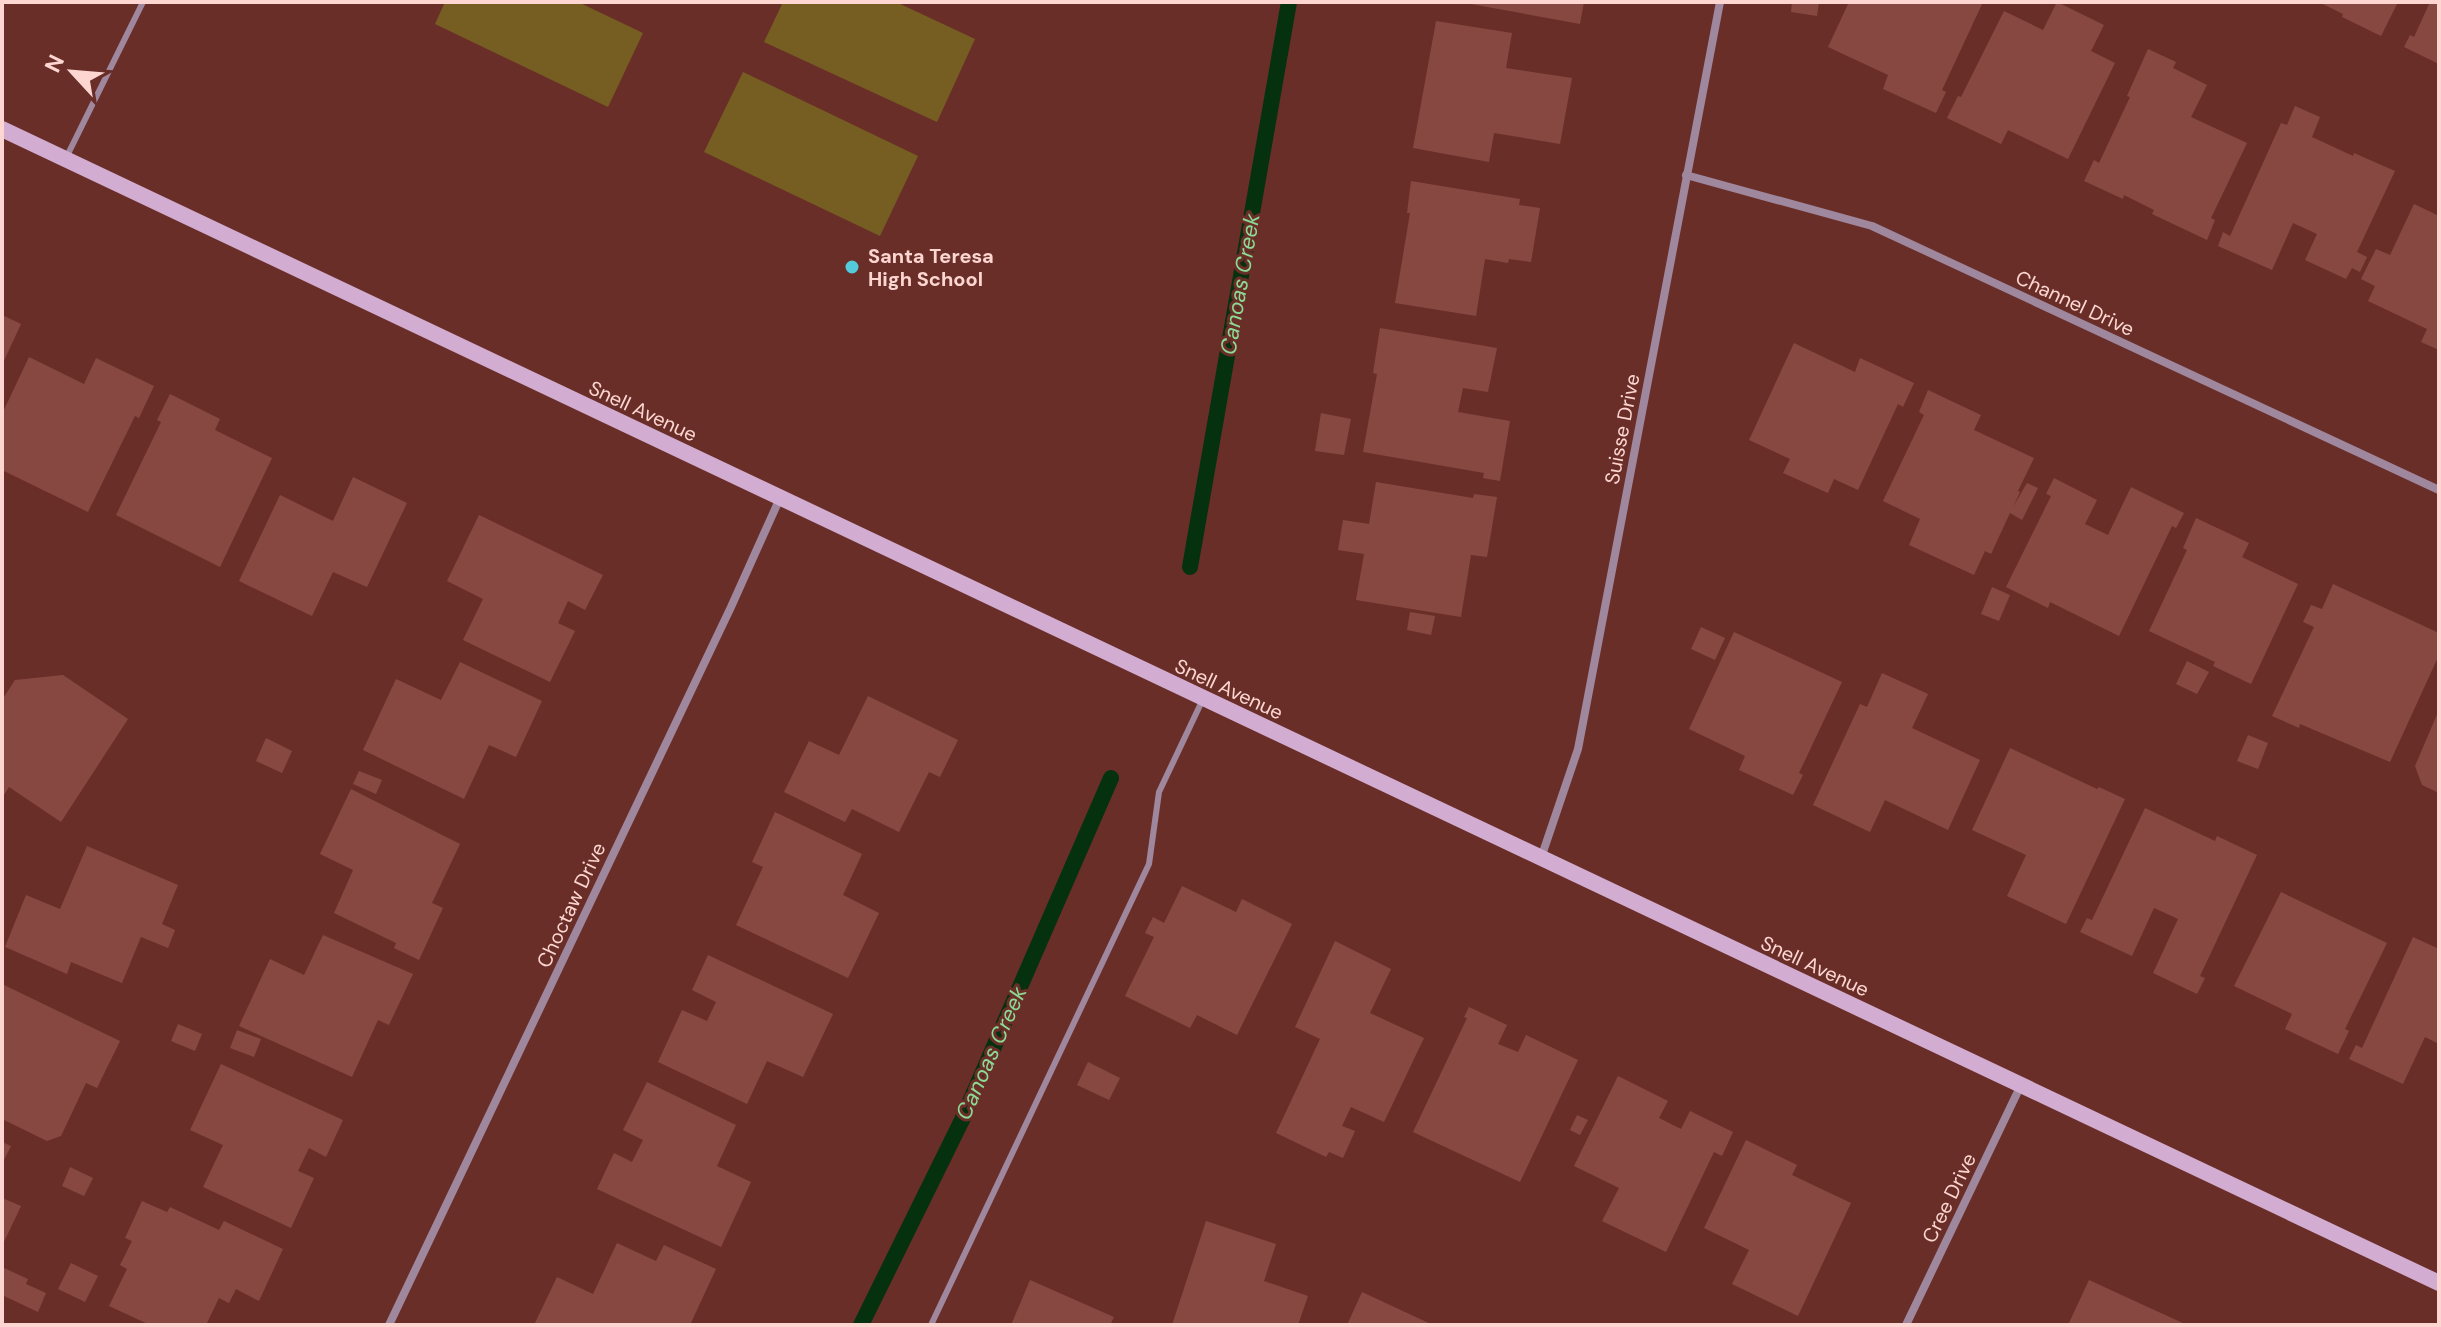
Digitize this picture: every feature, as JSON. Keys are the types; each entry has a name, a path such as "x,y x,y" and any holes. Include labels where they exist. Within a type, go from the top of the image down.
{"street":[{"name":"Suisse Drive","path":"1541,858 1578,749 1720,2"},
{"name":"Snell Avenue","path":"2,129 2439,1283"},
{"name":"Channel Drive","path":"1686,175 1872,226 2439,490"},
{"name":"Choctaw Drive","path":"389,1325 725,621 780,498"},
{"name":"Cree Drive","path":"1906,1325 2021,1085"}],"lane":[{"path":"65,159 143,2"},
{"path":"931,1325 1149,864 1159,792 1203,699"}],"shaded area":[{"path":"445,2 578,2 643,33 608,107 435,24"},
{"path":"783,2 896,2 975,39 937,122 764,42"},
{"path":"743,72 918,156 880,236 704,152"}],"building":[{"path":"1460,2 1584,2 1580,24"},
{"path":"1792,2 1819,2 1817,16 1791,12"},
{"path":"1849,2 1983,2 1942,90 1946,92 1936,113 1883,89 1888,75 1828,47"},
{"path":"2057,2 2104,25 2091,51 2115,63 2068,159 2008,130 2001,144 1947,118 1958,96 1961,97 2004,11 2043,30"},
{"path":"2319,2 2398,2 2381,36"},
{"path":"2430,2 2439,2 2439,64 2404,47 2410,35 2414,37"},
{"path":"1436,21 1512,33 1506,68 1572,78 1560,144 1494,133 1489,162 1413,148"},
{"path":"2148,49 2176,62 2173,68 2207,85 2191,117 2247,143 2211,218 2215,220 2207,240 2152,214 2154,210 2124,195 2123,199 2084,181 2094,160 2099,163 2130,97 2127,96"},
{"path":"2295,106 2320,117 2312,137 2395,171 2357,252 2367,257 2360,272 2352,268 2346,279 2305,260 2317,234 2293,223 2272,270 2218,246 2223,232 2230,236 2281,123 2287,125"},
{"path":"1411,181 1520,199 1519,205 1540,208 1531,262 1509,259 1508,263 1485,259 1476,316 1395,303 1410,213 1407,213"},
{"path":"2414,204 2439,216 2439,350 2421,342 2427,329 2368,301 2375,286 2361,279 2376,249 2390,255"},
{"path":"2,315 21,324 2,365"},
{"path":"1380,328 1497,348 1488,392 1463,388 1458,412 1510,421 1500,481 1483,478 1484,473 1363,452 1377,374 1373,373"},
{"path":"1794,343 1855,372 1860,358 1914,383 1903,407 1898,404 1858,490 1834,479 1828,493 1783,473 1790,459 1749,440"},
{"path":"29,357 84,384 96,358 154,386 139,418 135,416 88,512 2,470 2,414"},
{"path":"1928,390 1981,415 1974,430 2034,458 2013,507 2027,483 2038,488 2022,520 2010,513 1991,554 1985,551 1974,575 1909,545 1920,519 1883,501 1924,415 1919,412"},
{"path":"170,394 220,419 215,430 272,458 220,567 116,515 161,422 157,420"},
{"path":"1321,413 1351,419 1344,455 1315,451"},
{"path":"353,477 407,503 367,587 333,572 312,616 239,581 280,495 333,521"},
{"path":"2054,478 2097,500 2085,524 2108,535 2131,487 2184,513 2176,528 2172,526 2119,636 2050,602 2048,608 2006,587 2051,496 2046,494"},
{"path":"1376,482 1473,498 1474,494 1497,497 1487,557 1471,555 1461,617 1356,600 1364,554 1338,550 1343,520 1369,524"},
{"path":"479,515 603,575 585,610 568,601 558,623 575,631 550,682 463,640 483,599 447,581"},
{"path":"2196,518 2249,543 2242,557 2298,584 2251,684 2213,666 2215,662 2149,631 2187,550 2183,548"},
{"path":"2333,584 2439,633 2439,655 2390,762 2300,724 2299,728 2272,716 2314,627 2303,622 2311,605 2322,609"},
{"path":"1992,587 2010,595 1999,621 1981,614"},
{"path":"1410,612 1435,616 1431,635 1407,630"},
{"path":"1701,627 1725,638 1715,660 1691,649"},
{"path":"1734,632 1842,682 1799,773 1803,775 1793,795 1739,770 1745,756 1689,729"},
{"path":"2187,661 2209,672 2197,694 2176,684"},
{"path":"460,662 542,701 516,757 489,745 464,799 363,750 396,679 441,700"},
{"path":"1882,673 1928,694 1912,728 1980,760 1948,830 1885,800 1870,832 1813,805 1860,704 1867,707"},
{"path":"63,675 128,719 61,822 9,787 2,798 2,700 15,680"},
{"path":"868,696 958,740 940,777 929,772 899,832 852,809 845,822 784,792 809,741 839,755"},
{"path":"2439,710 2437,792 2422,785 2415,766"},
{"path":"2248,735 2268,743 2258,769 2237,761"},
{"path":"266,738 292,751 282,773 256,761"},
{"path":"2010,748 2125,799 2066,924 2007,896 2026,855 1972,830"},
{"path":"359,771 382,780 376,794 353,784"},
{"path":"351,789 460,844 432,903 443,908 419,960 394,948 396,943 334,913 353,870 320,854"},
{"path":"2145,808 2215,841 2217,836 2257,855 2200,976 2205,978 2197,994 2153,973 2178,919 2154,908 2132,956 2080,932 2087,918 2092,920"},
{"path":"775,812 862,854 843,895 879,913 848,978 736,925 763,867 752,862"},
{"path":"87,846 178,885 162,924 175,930 168,948 141,937 122,983 71,962 67,974 5,947 26,895 60,909"},
{"path":"1182,886 1236,912 1242,899 1292,924 1237,1035 1197,1015 1190,1028 1125,996 1154,937 1145,933 1153,917 1164,923"},
{"path":"2281,892 2387,943 2345,1029 2349,1031 2338,1054 2285,1029 2292,1014 2234,986"},
{"path":"323,935 413,974 389,1025 378,1020 352,1077 239,1026 270,959 304,975"},
{"path":"2413,937 2439,949 2439,1044 2425,1037 2403,1084 2349,1059 2356,1045 2362,1048"},
{"path":"1335,941 1391,969 1370,1013 1424,1038 1384,1122 1351,1107 1342,1126 1355,1131 1343,1158 1329,1152 1326,1157 1276,1133 1320,1039 1295,1027"},
{"path":"708,955 833,1014 803,1077 767,1061 747,1104 658,1062 682,1010 707,1021 716,1002 692,990"},
{"path":"2,984 120,1041 97,1088 86,1083 61,1136 47,1141 2,1119"},
{"path":"1469,1007 1507,1025 1498,1044 1518,1052 1526,1035 1578,1060 1520,1182 1413,1132 1467,1018 1464,1017"},
{"path":"178,1024 202,1034 195,1051 171,1041"},
{"path":"237,1030 261,1039 254,1057 230,1048"},
{"path":"1088,1062 1120,1078 1109,1100 1077,1085"},
{"path":"221,1064 343,1120 326,1157 309,1148 298,1171 314,1178 291,1228 203,1187 223,1145 190,1130"},
{"path":"1618,1076 1668,1101 1659,1118 1681,1129 1690,1111 1733,1132 1722,1156 1714,1152 1666,1252 1602,1221 1619,1188 1574,1166"},
{"path":"647,1082 736,1125 717,1166 751,1182 721,1247 597,1189 614,1153 632,1162 643,1140 623,1130"},
{"path":"1577,1115 1588,1120 1580,1135 1570,1130"},
{"path":"1746,1140 1797,1165 1792,1175 1851,1203 1798,1316 1732,1284 1749,1250 1704,1228"},
{"path":"2,1142 11,1146 2,1164"},
{"path":"70,1167 93,1178 84,1196 62,1186"},
{"path":"2,1198 21,1206 2,1246"},
{"path":"142,1201 167,1212 170,1207 219,1230 224,1221 283,1249 259,1301 236,1289 229,1303 219,1298 206,1325 150,1325 109,1306 127,1269 120,1265 132,1241 125,1238"},
{"path":"1206,1221 1276,1244 1264,1281 1308,1296 1298,1325 1172,1325"},
{"path":"617,1243 656,1261 664,1245 716,1269 690,1325 534,1325 557,1277 593,1294"},
{"path":"71,1263 98,1276 85,1302 58,1289"},
{"path":"4,1268 28,1279 26,1284 46,1293 38,1312 2,1295"},
{"path":"1030,1280 1114,1317 1110,1325 1011,1325"},
{"path":"2089,1280 2187,1325 2068,1325"},
{"path":"1362,1292 1433,1325 1347,1325"}],"waterway":[{"name":"Canoas Creek","path":"1190,567 1289,2"},
{"name":"Canoas Creek","path":"861,1325 962,1120 1111,778"}],"place":[{"name":"Santa Teresa High School","path":"852,267"}]}
